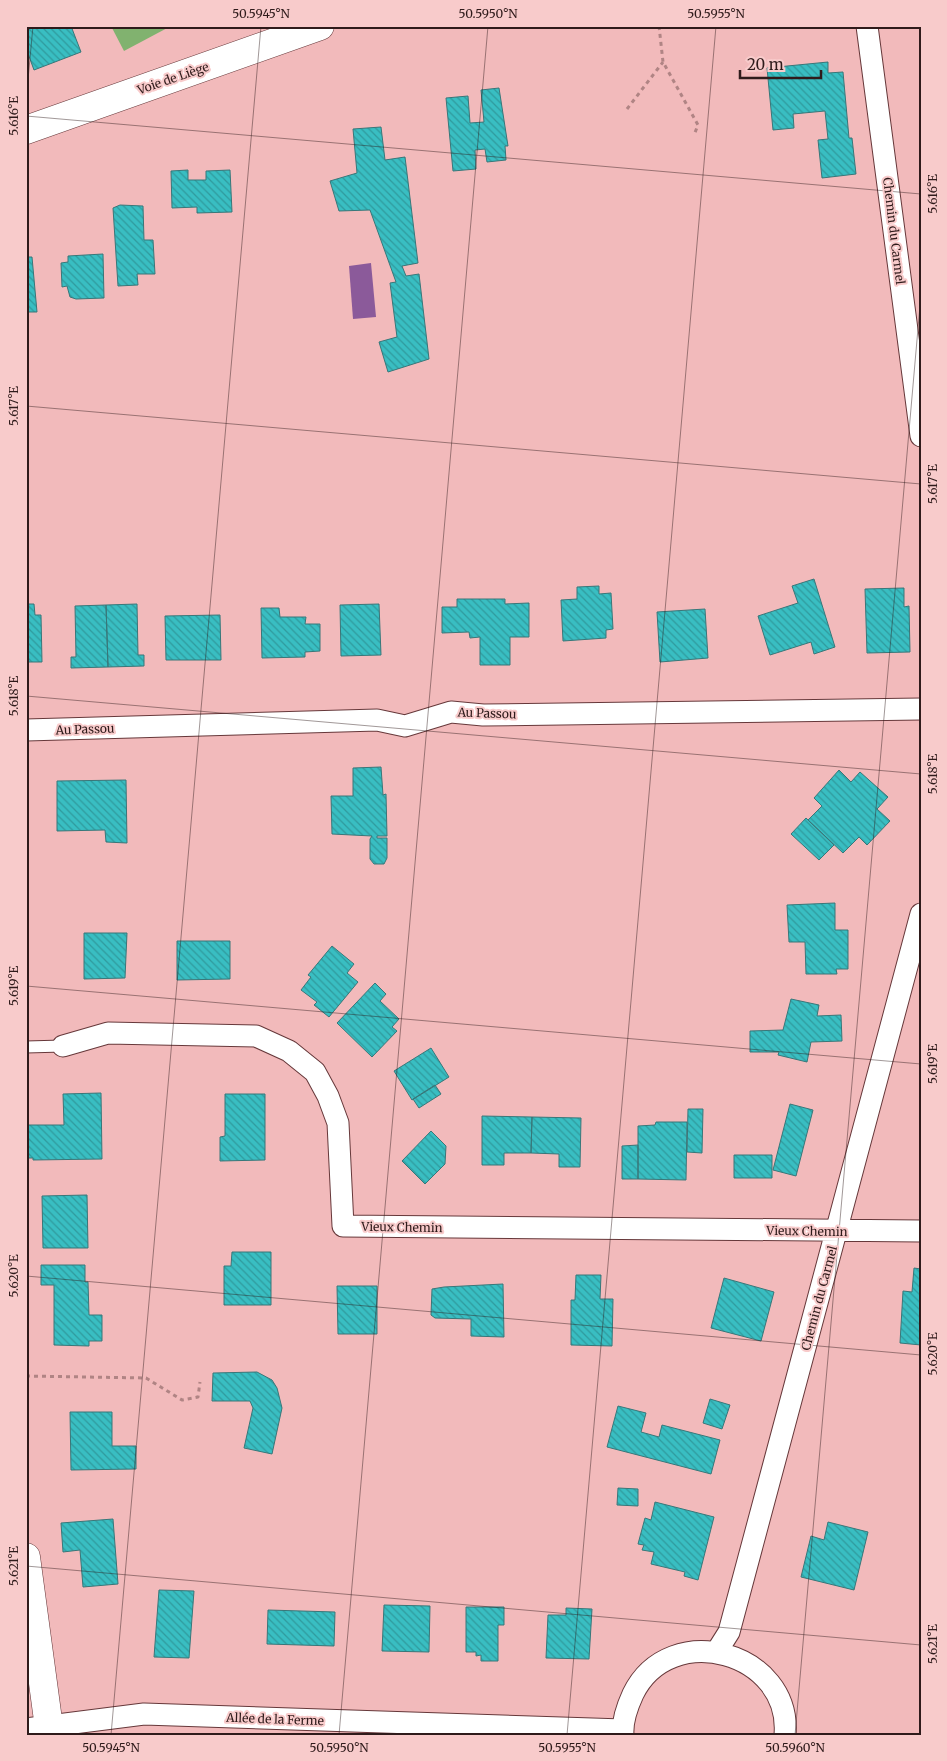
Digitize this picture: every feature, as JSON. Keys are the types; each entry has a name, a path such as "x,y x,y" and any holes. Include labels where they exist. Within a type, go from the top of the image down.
{"street":[{"name":"Voie de Liège","path":"26,130 320,26"},
{"name":"Chemin du Carmel","path":"867,26 921,436"},
{"name":"Au Passou","path":"26,730 377,720 405,726 451,712 483,715 921,709"},
{"name":"Chemin du Carmel","path":"717,1651 729,1632 921,914"},
{"name":"Vieux Chemin","path":"63,1046 108,1032 256,1036 289,1051 314,1072 328,1096 338,1123 342,1226 921,1231"},
{"path":"26,1557 41,1730"},
{"path":"623,1732 627,1707 637,1686 652,1669 672,1657 694,1651 717,1651 750,1664 774,1689 786,1722 785,1735"},
{"name":"Allée de la Ferme","path":"41,1730 144,1714 623,1732"}],"lane":[{"name":"Vieux Chemin","path":"26,1047 63,1046"}],"path":[{"path":"659,26 663,62 698,125 694,135"},
{"path":"627,109 663,62"},
{"path":"26,1376 146,1378 182,1400 198,1397 200,1382"}],"green space":[{"path":"111,26 171,26 124,51"}],"shaded area":[{"path":"371,263 376,317 353,319 349,266"}],"building":[{"path":"26,26 71,26 81,52 34,70 26,48"},
{"path":"828,62 828,73 843,72 849,138 852,138 856,174 822,178 818,140 828,139 825,111 793,114 794,128 773,130 767,68"},
{"path":"499,88 508,146 505,146 506,160 487,162 485,149 475,150 476,169 453,171 446,98 468,96 470,123 484,122 481,90"},
{"path":"381,127 385,160 405,157 418,263 402,266 406,276 419,274 429,359 388,372 379,342 397,337 390,283 396,282 370,210 339,211 330,181 357,173 353,129"},
{"path":"188,170 188,180 206,180 206,171 230,170 232,212 197,213 197,207 172,208 171,171"},
{"path":"120,205 143,206 144,240 153,240 155,274 137,274 138,285 118,286 113,208"},
{"path":"103,254 104,298 76,299 70,297 67,286 62,287 61,263 68,262 68,256"},
{"path":"26,257 32,257 37,312 26,312"},
{"path":"814,579 835,647 814,654 811,642 770,655 758,616 798,603 792,586"},
{"path":"599,586 599,594 611,593 613,629 606,630 606,638 563,641 561,600 577,599 577,587"},
{"path":"904,588 904,607 909,606 910,652 867,653 865,589"},
{"path":"457,599 505,599 505,604 529,603 529,637 510,637 510,665 480,665 480,637 470,638 469,632 442,633 442,607 457,607"},
{"path":"26,604 34,604 35,615 41,615 42,662 26,662"},
{"path":"137,604 138,655 144,655 144,666 108,667 106,605"},
{"path":"379,604 381,655 341,656 340,605"},
{"path":"106,605 108,667 71,668 71,657 76,657 75,606"},
{"path":"261,608 279,608 280,617 306,617 305,624 320,624 320,651 305,652 305,657 262,658"},
{"path":"705,609 708,658 660,662 657,612"},
{"path":"220,615 221,660 166,660 165,616"},
{"path":"381,767 383,795 386,794 387,836 377,836 377,838 387,838 387,858 384,864 374,864 370,859 370,839 372,836 332,834 331,796 353,796 353,768"},
{"path":"839,770 851,782 860,772 888,797 877,809 890,821 867,845 859,837 843,853 808,820 822,806 814,798"},
{"path":"126,780 127,843 106,842 105,830 57,831 57,781"},
{"path":"806,818 834,845 819,860 791,834"},
{"path":"835,903 835,930 848,930 848,969 836,969 837,974 806,974 805,942 789,942 787,905"},
{"path":"84,933 127,933 125,978 84,979"},
{"path":"177,941 230,941 230,979 177,980"},
{"path":"332,946 354,964 347,973 358,982 329,1017 314,1005 317,1002 301,990 311,977 308,975"},
{"path":"375,983 386,994 380,1001 399,1019 392,1027 397,1031 372,1057 337,1023"},
{"path":"791,999 819,1005 817,1016 841,1015 842,1041 811,1042 807,1062 778,1055 779,1052 750,1052 750,1031 783,1030"},
{"path":"431,1048 449,1077 412,1100 394,1071"},
{"path":"435,1085 441,1094 419,1108 413,1099"},
{"path":"101,1093 102,1159 33,1160 33,1158 26,1158 26,1125 64,1125 63,1094"},
{"path":"225,1094 265,1094 265,1160 220,1161 220,1137 225,1136"},
{"path":"790,1104 813,1110 796,1176 773,1170"},
{"path":"688,1109 703,1109 702,1153 687,1152"},
{"path":"482,1116 532,1117 531,1153 504,1153 504,1165 482,1165"},
{"path":"532,1117 581,1118 580,1167 559,1167 559,1154 531,1153"},
{"path":"656,1122 687,1122 686,1180 638,1179 638,1126 655,1125"},
{"path":"431,1131 446,1146 445,1164 425,1184 402,1161"},
{"path":"638,1145 638,1179 622,1179 622,1146"},
{"path":"734,1155 772,1155 772,1178 734,1178"},
{"path":"87,1195 88,1248 43,1248 42,1196"},
{"path":"232,1252 271,1252 271,1305 224,1305 224,1266 231,1266"},
{"path":"41,1265 85,1265 85,1282 88,1282 89,1315 102,1315 102,1341 89,1341 89,1346 54,1345 54,1285 41,1285"},
{"path":"914,1268 921,1269 921,1345 900,1343 903,1291 912,1292"},
{"path":"576,1275 601,1275 600,1299 613,1299 612,1346 571,1345 571,1300 575,1300"},
{"path":"724,1278 774,1292 761,1341 711,1328"},
{"path":"503,1284 504,1337 471,1336 471,1319 435,1318 431,1315 432,1289"},
{"path":"337,1286 377,1286 377,1334 338,1334"},
{"path":"257,1372 272,1380 277,1388 282,1408 272,1454 244,1448 253,1408 250,1401 212,1401 213,1373"},
{"path":"710,1399 730,1405 722,1429 703,1423"},
{"path":"618,1406 646,1413 641,1432 659,1437 662,1425 720,1440 711,1474 607,1447"},
{"path":"70,1412 112,1412 112,1446 136,1446 136,1469 71,1470"},
{"path":"618,1488 638,1489 638,1506 617,1505"},
{"path":"655,1502 714,1517 698,1580 684,1576 685,1572 651,1564 654,1552 642,1550 644,1545 638,1544 645,1518 651,1520"},
{"path":"113,1519 118,1584 83,1587 80,1550 63,1552 61,1523"},
{"path":"828,1522 868,1532 854,1590 801,1577 811,1536 824,1540"},
{"path":"159,1590 194,1591 189,1658 154,1657"},
{"path":"384,1605 430,1606 429,1652 382,1651"},
{"path":"466,1607 504,1607 504,1625 498,1625 498,1661 481,1661 481,1655 476,1656 476,1652 466,1652"},
{"path":"566,1608 592,1609 589,1659 546,1658 548,1615 566,1615"},
{"path":"268,1610 335,1612 334,1646 267,1644"}]}
